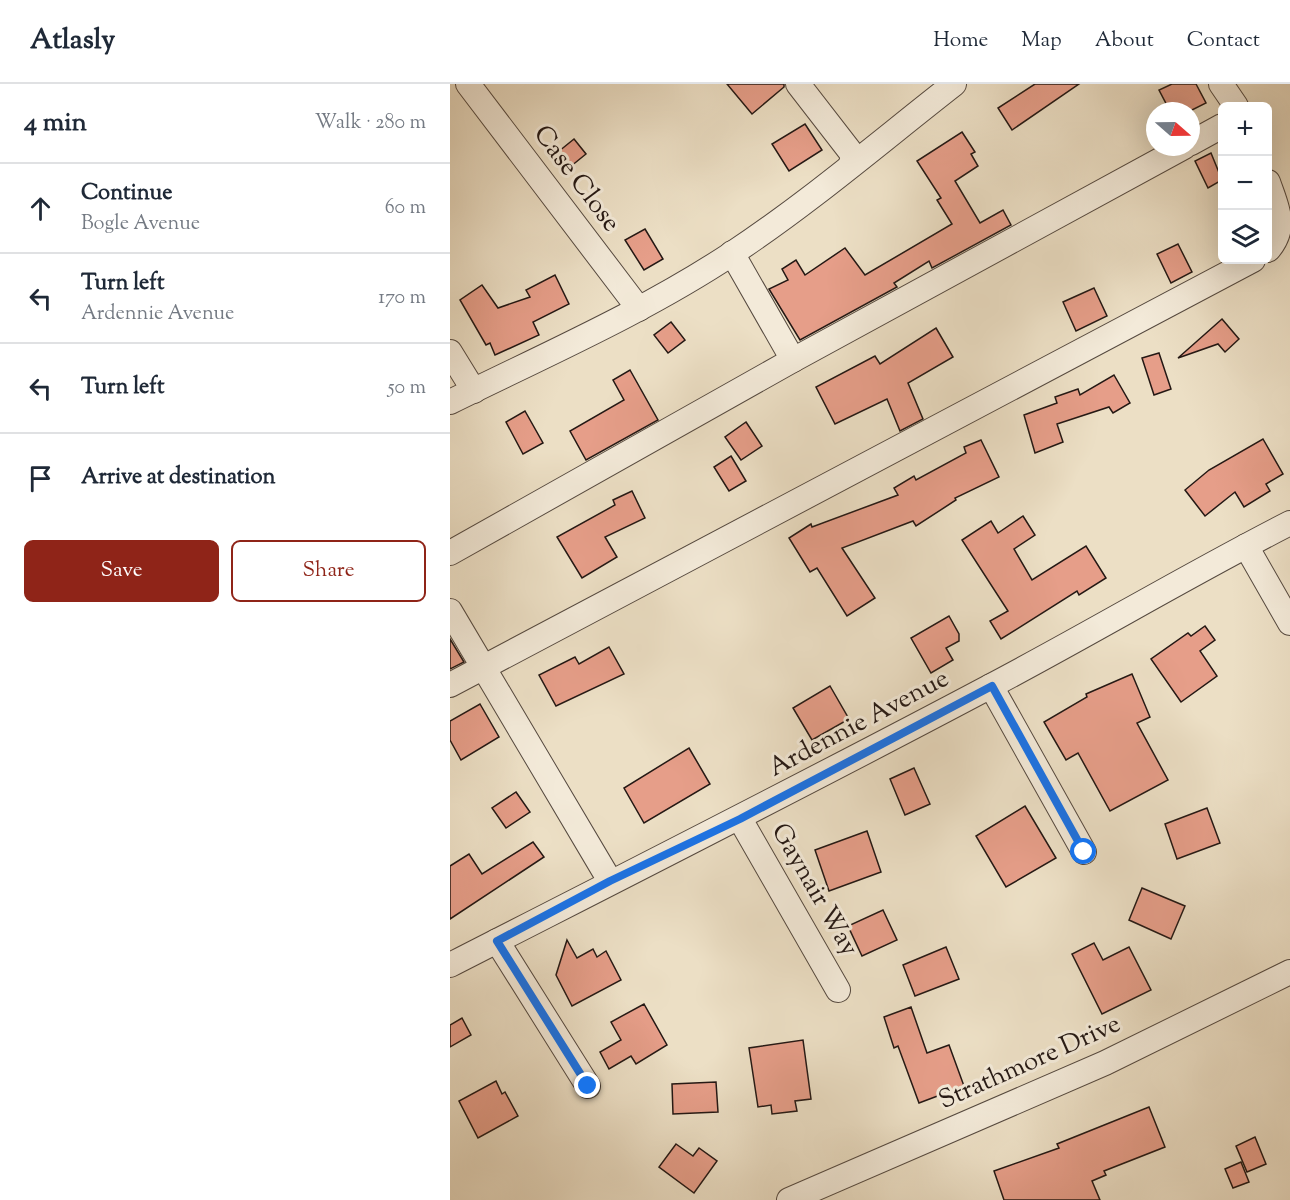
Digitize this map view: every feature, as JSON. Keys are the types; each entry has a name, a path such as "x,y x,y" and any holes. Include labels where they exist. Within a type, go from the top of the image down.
{"street":[{"name":"Case Close","path":"468,84 639,309"},
{"path":"798,84 853,155 851,164"},
{"path":"450,402 639,309 732,254 954,84"},
{"path":"1221,84 1233,102"},
{"path":"1200,138 1218,128"},
{"path":"450,553 793,360 1167,156"},
{"path":"1272,192 1280,213 1278,238 1272,245"},
{"path":"732,254 793,360"},
{"path":"450,686 1245,264"},
{"path":"450,352 474,391"},
{"name":"Ardennie Avenue","path":"450,965 610,881 740,819 992,686 1290,523"},
{"path":"1246,546 1290,623"},
{"path":"450,611 610,881"},
{"path":"992,686 1084,852"},
{"name":"Gaynair Way","path":"740,819 838,990"},
{"path":"497,941 588,1086"},
{"name":"Strathmore Drive","path":"789,1200 1105,1063 1290,972"}],"building":[{"path":"727,84 784,84 784,87 752,114"},
{"path":"1035,84 1079,84 1012,130 998,108"},
{"path":"1172,84 1196,84 1206,103 1200,106 1200,102 1165,102 1159,90"},
{"path":"805,124 822,150 789,171 772,144"},
{"path":"962,132 975,152 971,154 978,166 955,181 980,223 1003,210 1011,225 932,268 929,261 894,283 897,287 800,340 769,289 788,280 782,269 796,260 805,275 845,248 865,275 952,224 937,200 941,198 917,161"},
{"path":"574,139 586,154 565,171 553,156"},
{"path":"1211,153 1218,170 1218,182 1208,188 1195,161"},
{"path":"645,229 663,259 644,270 625,240"},
{"path":"1178,244 1192,272 1171,283 1157,254"},
{"path":"555,275 569,304 533,322 539,335 495,355 490,343 486,345 460,300 482,285 498,308 530,297 526,290"},
{"path":"1094,288 1107,316 1076,331 1063,302"},
{"path":"1222,319 1239,339 1225,352 1218,344 1178,358"},
{"path":"671,322 685,340 668,353 654,335"},
{"path":"936,328 953,357 908,383 923,419 900,431 887,399 835,424 816,387 875,356 880,364"},
{"path":"1159,353 1171,389 1154,395 1142,358"},
{"path":"630,370 658,420 586,460 570,431 624,400 613,380"},
{"path":"1114,375 1130,403 1113,413 1109,407 1057,424 1063,442 1035,453 1024,415 1057,403 1055,397 1078,389 1080,395"},
{"path":"525,411 543,443 523,454 506,422"},
{"path":"746,422 762,446 741,460 725,437"},
{"path":"1263,439 1283,474 1266,484 1270,491 1244,507 1235,492 1205,516 1185,490 1209,470"},
{"path":"981,440 999,477 955,498 956,500 916,526 913,521 842,548 875,598 847,616 817,568 810,572 789,538 811,524 812,527 898,495 894,488 914,476 916,480 966,453 964,447"},
{"path":"731,456 746,481 729,491 714,467"},
{"path":"632,491 645,518 605,537 617,557 582,578 557,537 615,505 613,500"},
{"path":"1023,516 1035,535 1014,549 1032,580 1086,546 1106,578 1079,595 1077,591 1001,639 990,621 1008,611 962,540 991,521 998,533"},
{"path":"949,616 959,634 959,641 946,648 953,660 931,673 911,638"},
{"path":"1205,626 1215,640 1200,651 1217,676 1181,702 1151,659 1188,633 1191,636"},
{"path":"450,639 464,662 450,669"},
{"path":"609,647 624,674 556,706 539,675 575,657 579,664"},
{"path":"1132,674 1150,717 1137,723 1168,780 1110,811 1078,753 1066,760 1044,722 1087,697 1086,694"},
{"path":"830,686 849,719 812,740 793,708"},
{"path":"480,704 499,737 461,760 450,740 450,721"},
{"path":"689,748 710,784 644,823 624,788"},
{"path":"914,768 930,804 905,815 890,779"},
{"path":"516,792 530,812 506,828 492,808"},
{"path":"1025,806 1056,858 1006,887 976,836"},
{"path":"1207,808 1220,843 1177,859 1165,824"},
{"path":"867,831 881,872 829,891 815,850"},
{"path":"533,842 544,857 450,919 450,866 469,854 482,874"},
{"path":"1142,888 1185,906 1171,939 1129,920"},
{"path":"883,910 897,940 862,956 848,926"},
{"path":"567,940 577,958 593,949 597,957 606,951 621,980 572,1006 556,975"},
{"path":"1094,943 1103,960 1129,947 1151,990 1102,1014 1072,954"},
{"path":"946,947 959,979 915,996 903,965"},
{"path":"644,1004 667,1045 636,1064 631,1056 609,1069 600,1052 621,1040 611,1022"},
{"path":"911,1007 927,1053 949,1045 964,1086 919,1103 898,1046 894,1048 884,1017"},
{"path":"462,1018 471,1035 450,1047 450,1025"},
{"path":"803,1040 811,1099 795,1101 797,1111 772,1114 771,1105 758,1107 749,1048"},
{"path":"496,1081 502,1094 505,1092 518,1116 478,1138 459,1101"},
{"path":"716,1082 718,1112 673,1114 672,1084"},
{"path":"1149,1107 1165,1147 1104,1171 1106,1175 1092,1181 1100,1200 1004,1200 994,1171 1059,1148 1057,1144"},
{"path":"1255,1137 1266,1164 1247,1172 1236,1146"},
{"path":"676,1144 693,1156 699,1148 717,1161 694,1193 659,1167"},
{"path":"1241,1162 1249,1182 1233,1188 1225,1169"}],"route":[{"path":"588,1086 497,941 610,881 740,819 992,686 1084,852"}]}
